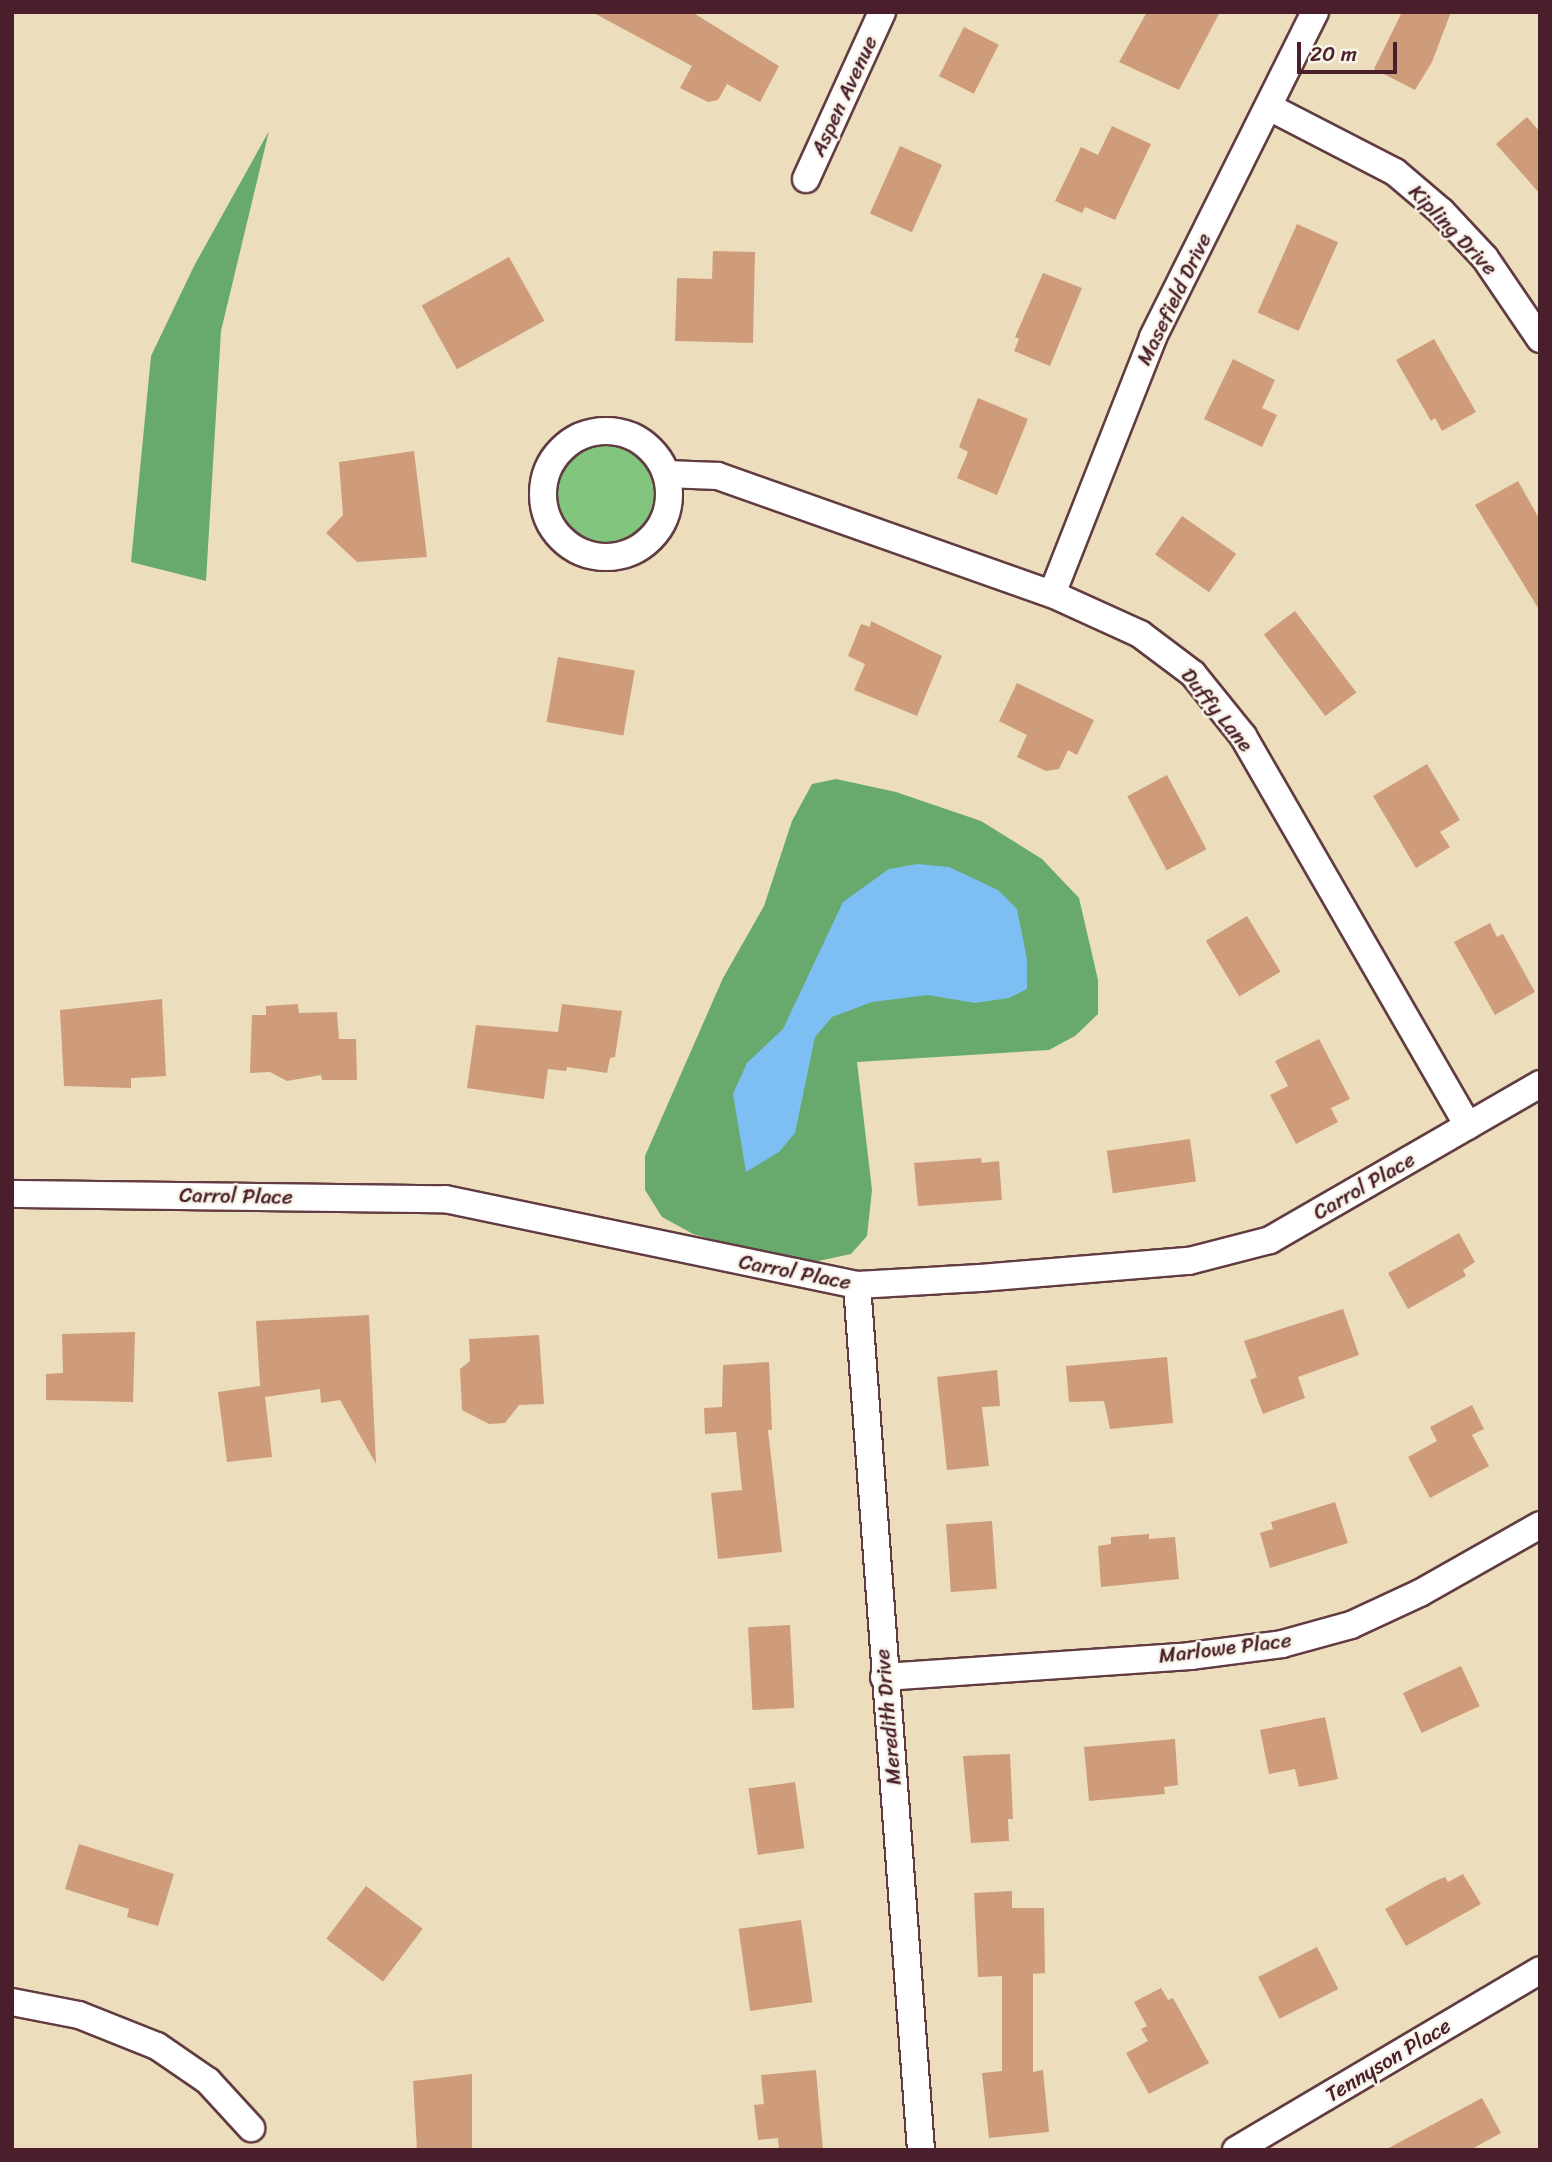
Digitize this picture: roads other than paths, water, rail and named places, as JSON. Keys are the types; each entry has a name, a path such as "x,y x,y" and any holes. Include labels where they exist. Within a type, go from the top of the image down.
{"street":[{"name":"Aspen Avenue","path":"806,179 882,12"},
{"name":"Masefield Drive","path":"1052,594 1153,337 1315,12"},
{"name":"Kipling Drive","path":"1269,107 1395,172 1485,258 1537,327"},
{"path":"621,432 640,441 666,474 666,514 649,539 623,555 583,553 559,535 544,509 549,467 579,437 621,432"},
{"name":"Duffy Lane","path":"666,474 718,475 1052,594 1151,642 1193,674 1243,736 1468,1126"},
{"name":"Carrol Place","path":"12,1194 445,1199 857,1285 1189,1261 1270,1240 1540,1084"},
{"name":"Meredith Drive","path":"857,1285 921,2150"},
{"name":"Marlowe Place","path":"884,1677 1190,1656 1282,1644 1351,1625 1420,1594 1540,1525"},
{"name":"Tennyson Place","path":"1236,2150 1540,1970"},
{"path":"12,2002 79,2015 157,2046 208,2081 251,2128"}],"water":[{"path":"917,864 949,867 998,890 1017,909 1027,959 1027,989 1009,998 975,1003 928,995 872,1002 832,1017 815,1037 795,1133 779,1152 746,1172 733,1094 747,1063 783,1029 843,902 889,869"}]}
